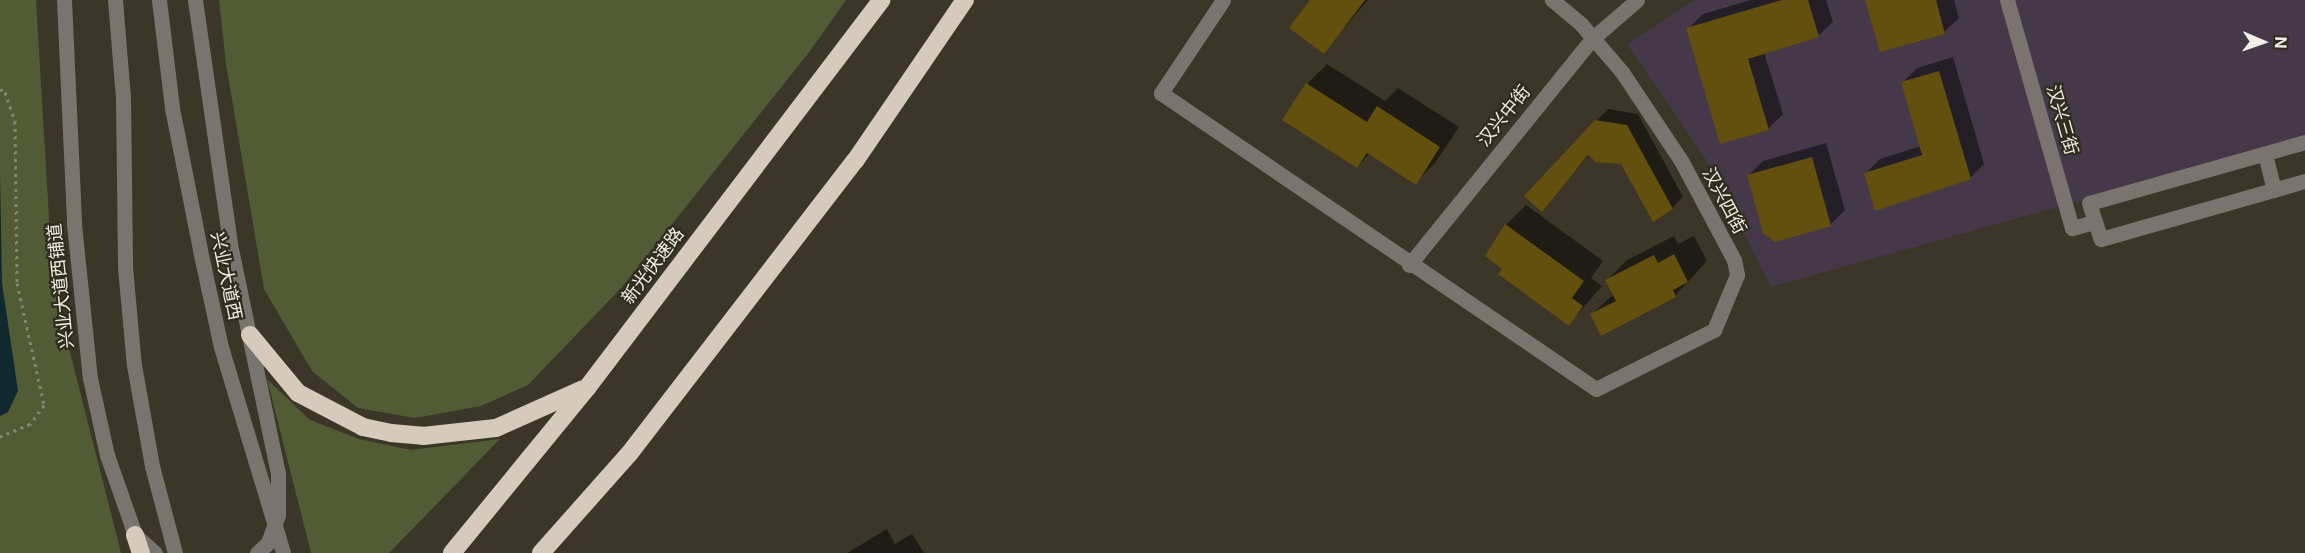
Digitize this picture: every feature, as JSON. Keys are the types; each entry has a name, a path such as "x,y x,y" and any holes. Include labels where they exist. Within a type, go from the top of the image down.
{"highway":[{"name":"新光快速路","path":"452,553 587,387 881,0"},
{"path":"541,553 629,453 855,161 965,0"},
{"path":"250,335 298,393 352,423 391,433 423,436 496,429 587,387"},
{"path":"135,535 141,553"}],"street":[{"name":"兴业大道西铺道","path":"64,0 74,224 90,378 107,455 135,535 154,553"},
{"path":"116,0 123,98 125,267 134,365 152,466 175,553"},
{"name":"兴业大道西","path":"159,0 172,108 221,347 283,553"},
{"path":"195,0 230,244 278,474 278,515 268,543 257,553"},
{"path":"1223,0 1161,93 1409,265"},
{"name":"汉兴四街","path":"1409,265 1596,389 1714,330 1737,275 1734,260 1682,162 1622,72 1593,38 1552,0"},
{"name":"汉兴中街","path":"1409,265 1593,38 1637,0"},
{"name":"汉兴三街","path":"2007,0 2072,228 2095,222"},
{"path":"2305,142 2089,204 2101,239 2305,181"},
{"path":"2265,154 2274,190"}],"path":[{"path":"0,89 5,93 15,121 17,283 44,405 30,424 0,436"}],"shaded area":[{"path":"1695,0 2305,0 2305,138 1771,287 1707,161 1627,44"}],"green space":[{"path":"0,0 36,0 53,285 121,553 0,553"},
{"path":"219,0 846,0 810,51 622,287 528,385 481,406 415,418 358,408 312,371 264,289 226,64"},
{"path":"267,379 310,420 359,439 411,450 500,439 389,553 311,553"}],"water":[{"path":"0,170 2,283 18,391 8,412 0,416"}],"building":[{"path":"1310,0 1365,0 1324,54 1289,28"},
{"path":"1782,0 1808,0 1819,37 1748,59 1769,130 1720,144 1686,28"},
{"path":"1865,0 1936,0 1945,34 1880,52"},
{"path":"1939,71 1971,179 1875,211 1864,173 1922,155 1901,82"},
{"path":"1306,83 1367,122 1377,106 1440,147 1416,185 1367,153 1357,168 1282,120"},
{"path":"1595,120 1627,125 1673,209 1653,222 1621,164 1596,162 1588,155 1542,212 1524,196"},
{"path":"1812,157 1831,226 1775,242 1763,233 1747,175"},
{"path":"1505,224 1584,281 1572,298 1583,306 1569,326 1498,274 1502,269 1485,256"},
{"path":"1674,254 1688,282 1673,290 1676,297 1601,336 1590,314 1616,301 1605,280 1654,255 1658,263"}]}
